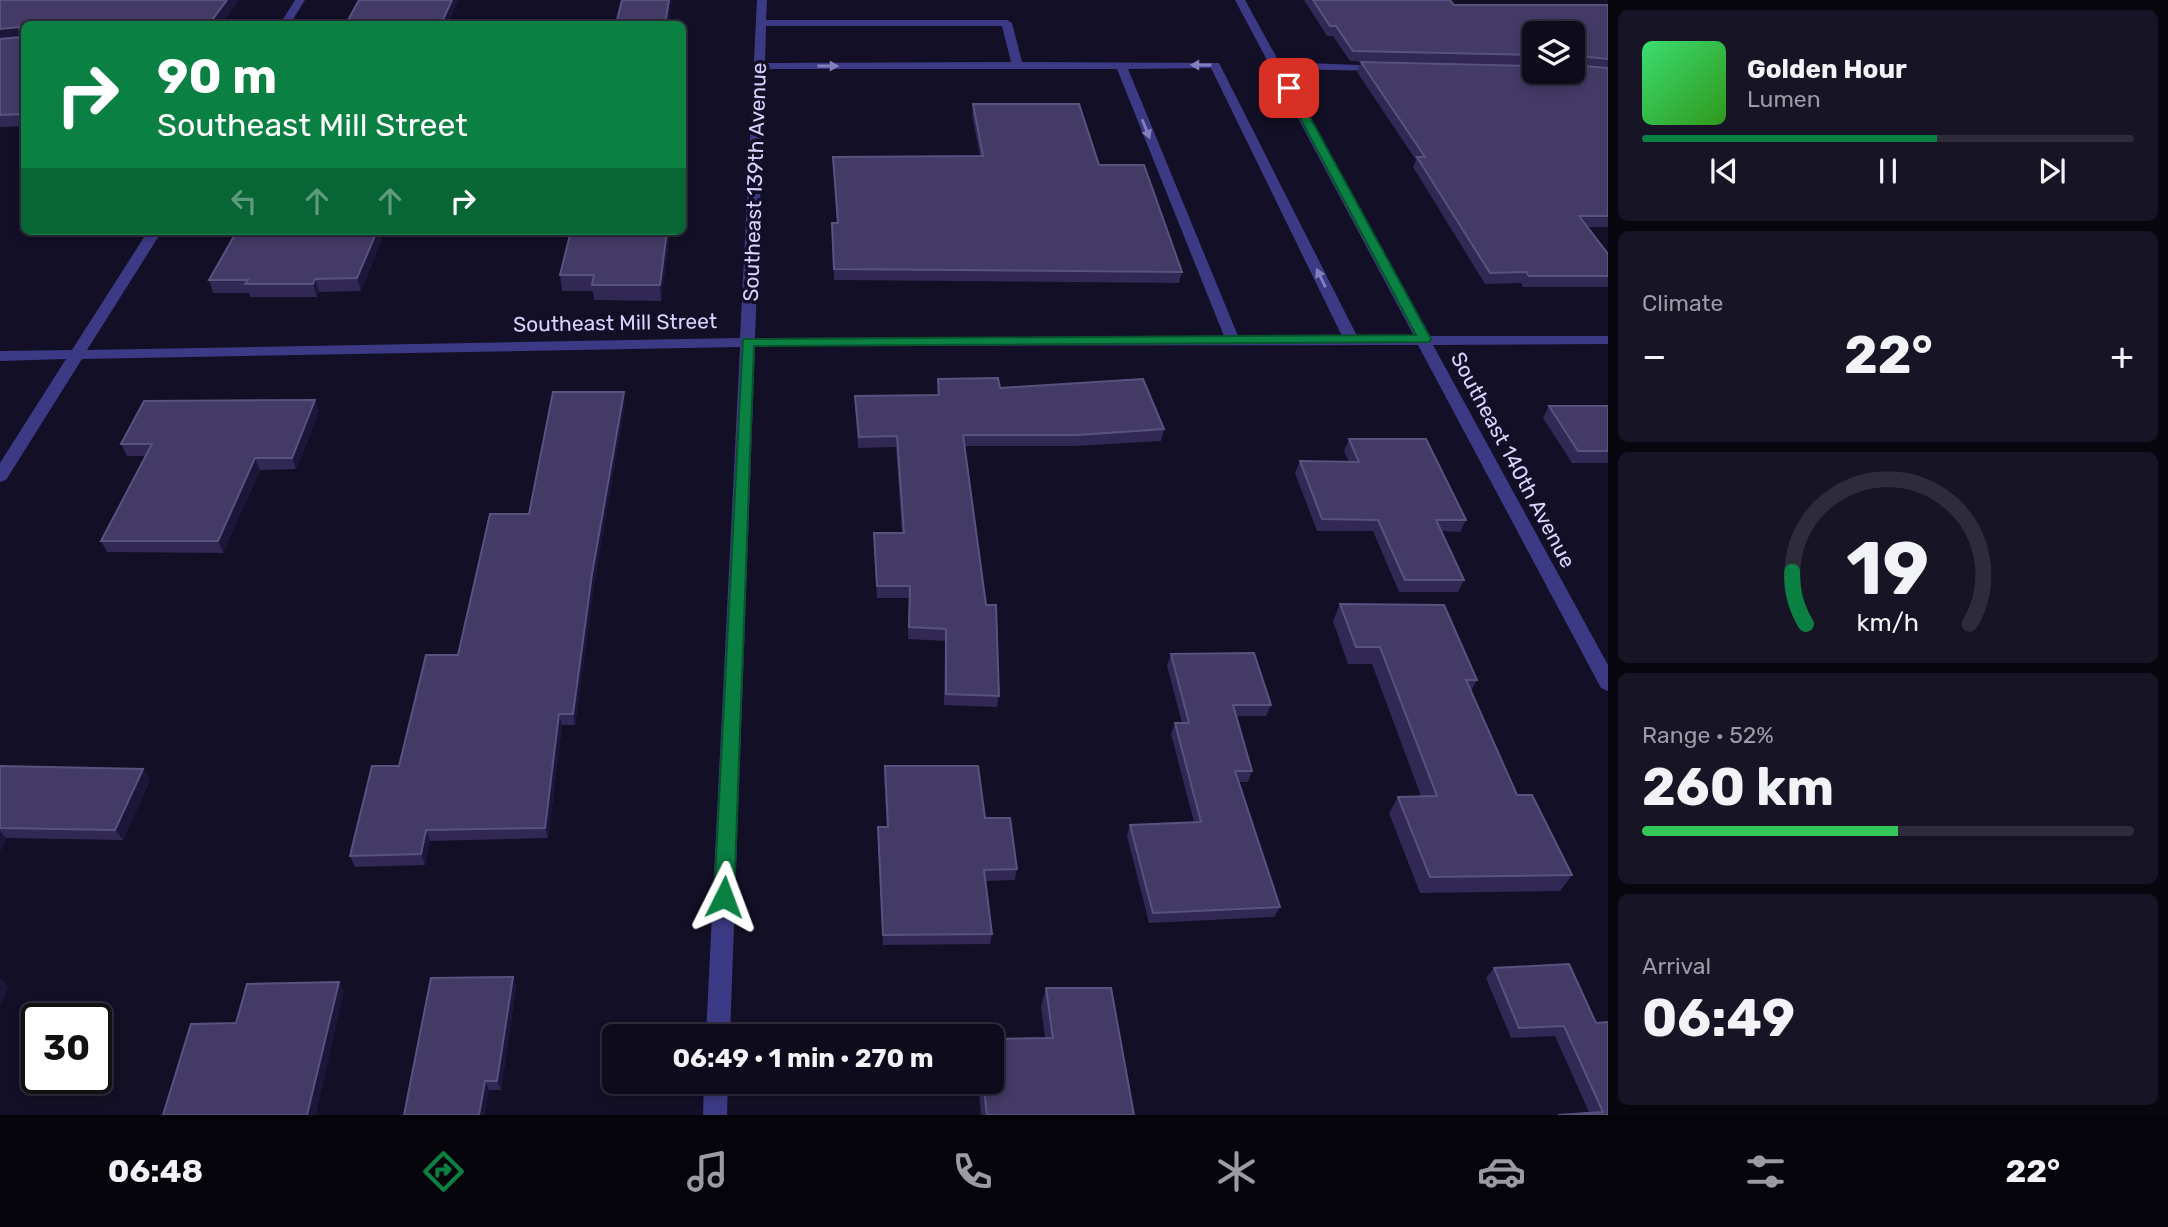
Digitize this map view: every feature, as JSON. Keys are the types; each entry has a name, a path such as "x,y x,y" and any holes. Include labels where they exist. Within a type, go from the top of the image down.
{"street":[{"path":"287,21 300,0"},
{"name":"Southeast 139th Avenue","path":"719,1024 762,0"},
{"name":"Southeast 140th Avenue","path":"1240,0 1608,683"},
{"path":"761,23 1007,23 1017,65"},
{"path":"1121,65 1232,339"},
{"path":"760,66 1215,65 1351,339"},
{"path":"1277,65 1396,68"},
{"path":"0,476 153,235"},
{"name":"Southeast Mill Street","path":"0,356 748,342 1608,340"},
{"path":"715,1115 716,1094"}],"building":[{"path":"0,0 227,0 211,21 21,21 21,37 19,27 0,29"},
{"path":"359,0 452,0 442,21 348,21"},
{"path":"622,0 669,0 666,21 617,21"},
{"path":"1313,0 1450,0 1454,5 1608,5 1608,59 1585,57 1585,21 1522,21 1522,55 1353,51 1336,26 1330,26"},
{"path":"21,37 21,114 0,115 0,39"},
{"path":"1361,62 1522,66 1522,84 1585,84 1585,66 1608,68 1608,216 1579,216 1608,254 1608,276 1490,273 1417,157 1425,157"},
{"path":"973,104 1079,104 1099,165 1144,165 1182,272 834,269 832,223 838,223 833,157 983,156"},
{"path":"235,235 375,235 357,278 315,279 313,284 245,284 248,280 209,280"},
{"path":"570,235 666,235 660,285 592,285 594,275 560,275"},
{"path":"998,378 1000,388 1143,379 1164,429 1078,435 963,435 986,605 996,605 999,696 946,694 946,629 909,627 910,586 877,586 874,533 904,533 897,436 859,437 855,396 939,395 938,379"},
{"path":"553,392 624,392 592,574 573,714 559,714 545,828 426,830 421,854 350,856 372,766 399,766 426,655 458,655 490,514 529,514"},
{"path":"315,400 292,458 255,458 218,541 101,541 152,444 121,444 144,401"},
{"path":"1549,406 1608,406 1608,451 1578,451"},
{"path":"1349,439 1426,439 1466,520 1436,520 1464,580 1405,580 1378,520 1322,519 1300,461 1359,462"},
{"path":"1340,604 1444,605 1477,680 1466,680 1517,795 1532,795 1572,875 1430,877 1398,797 1437,796 1380,647 1356,647"},
{"path":"1254,653 1271,705 1233,705 1252,771 1235,771 1280,907 1153,913 1130,825 1201,822 1175,723 1189,723 1171,654"},
{"path":"0,766 143,769 115,830 0,828"},
{"path":"885,766 978,766 985,818 1010,818 1017,869 984,870 992,934 883,935 878,827 888,827"},
{"path":"1569,964 1596,1023 1608,1022 1608,1115 1558,1115 1603,1112 1564,1026 1519,1028 1494,968"},
{"path":"513,977 497,1081 485,1081 479,1115 404,1115 431,978"},
{"path":"339,982 307,1115 163,1115 191,1024 236,1023 247,984"},
{"path":"1046,988 1111,988 1134,1115 987,1115 984,1094 1004,1094 1004,1039 1053,1038"}],"route":[{"path":"724,897 748,342 1425,339 1289,88"}]}
